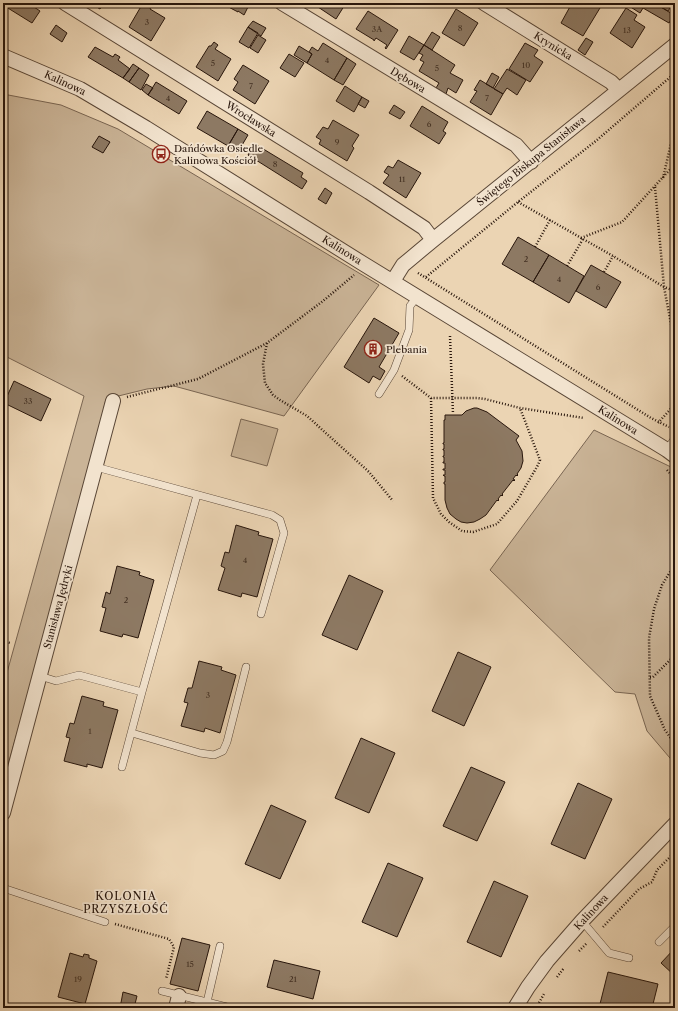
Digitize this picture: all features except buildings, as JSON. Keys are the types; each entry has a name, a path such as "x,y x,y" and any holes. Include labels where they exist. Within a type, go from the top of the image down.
{"street":[{"name":"Wrocławska","path":"65,3 369,192 424,228 433,240"},
{"name":"Dębowa","path":"282,3 516,145 531,162"},
{"name":"Krynicka","path":"484,3 611,82 620,90"},
{"name":"Świętego Biskupa Stanisława","path":"393,281 403,265 675,45"},
{"name":"Kalinowa","path":"3,56 80,89 169,141 362,263 671,453"},
{"name":"Stanisława Jędryki","path":"3,813 113,401"},
{"name":"Kalinowa","path":"515,1008 547,961 582,921 675,824"}],"lane":[{"path":"379,394 394,370 409,330 410,306 418,297"},
{"path":"671,453 675,438"},
{"path":"96,467 272,515 280,520 284,532 261,614"},
{"path":"122,767 197,495"},
{"path":"132,733 200,753 214,754 223,751 227,742 246,667"},
{"path":"40,676 56,680 79,675 142,692"},
{"path":"3,888 105,922"},
{"path":"582,921 609,953 629,958"},
{"path":"659,942 675,926"},
{"path":"207,1002 220,946"},
{"path":"162,991 178,1002 207,1002 231,1008"}],"path":[{"path":"426,278 518,202 597,140 675,74"},
{"path":"663,178 675,126"},
{"path":"567,266 582,239 622,222 675,164"},
{"path":"655,187 664,288 675,345"},
{"path":"518,202 613,256 664,288 675,291"},
{"path":"535,247 550,220"},
{"path":"604,272 613,256"},
{"path":"403,265 651,418 671,428"},
{"path":"113,401 198,379 267,343 323,302 354,275"},
{"path":"267,343 263,364 266,383 273,395 307,416 369,472 393,501"},
{"path":"450,343 453,414"},
{"path":"394,370 431,398 486,399 520,408 577,418"},
{"path":"431,398 433,498 441,514 462,531 473,532 497,524 518,500 538,466 540,460 520,408"},
{"path":"675,564 662,585 654,610 649,638 650,696 665,730 675,744"},
{"path":"3,641 10,643"},
{"path":"650,677 653,677 675,655"},
{"path":"105,922 169,938 174,948 162,991"}],"shaded area":[{"path":"3,94 61,105 118,129 379,285 284,416 174,386 147,389 106,399 80,509 3,783 3,687 84,396 3,355"},
{"path":"241,419 278,429 267,466 231,456"},
{"path":"594,430 675,470 675,764 647,731 635,694 615,692 490,570"}],"place":[{"name":"Dańdówka Osiedle Kalinowa Kościół","path":"161,154"},
{"name":"Plebania","path":"373,349"}],"district":[{"name":"KOLONIA PRZYSZŁOŚĆ","path":"126,902"}]}
